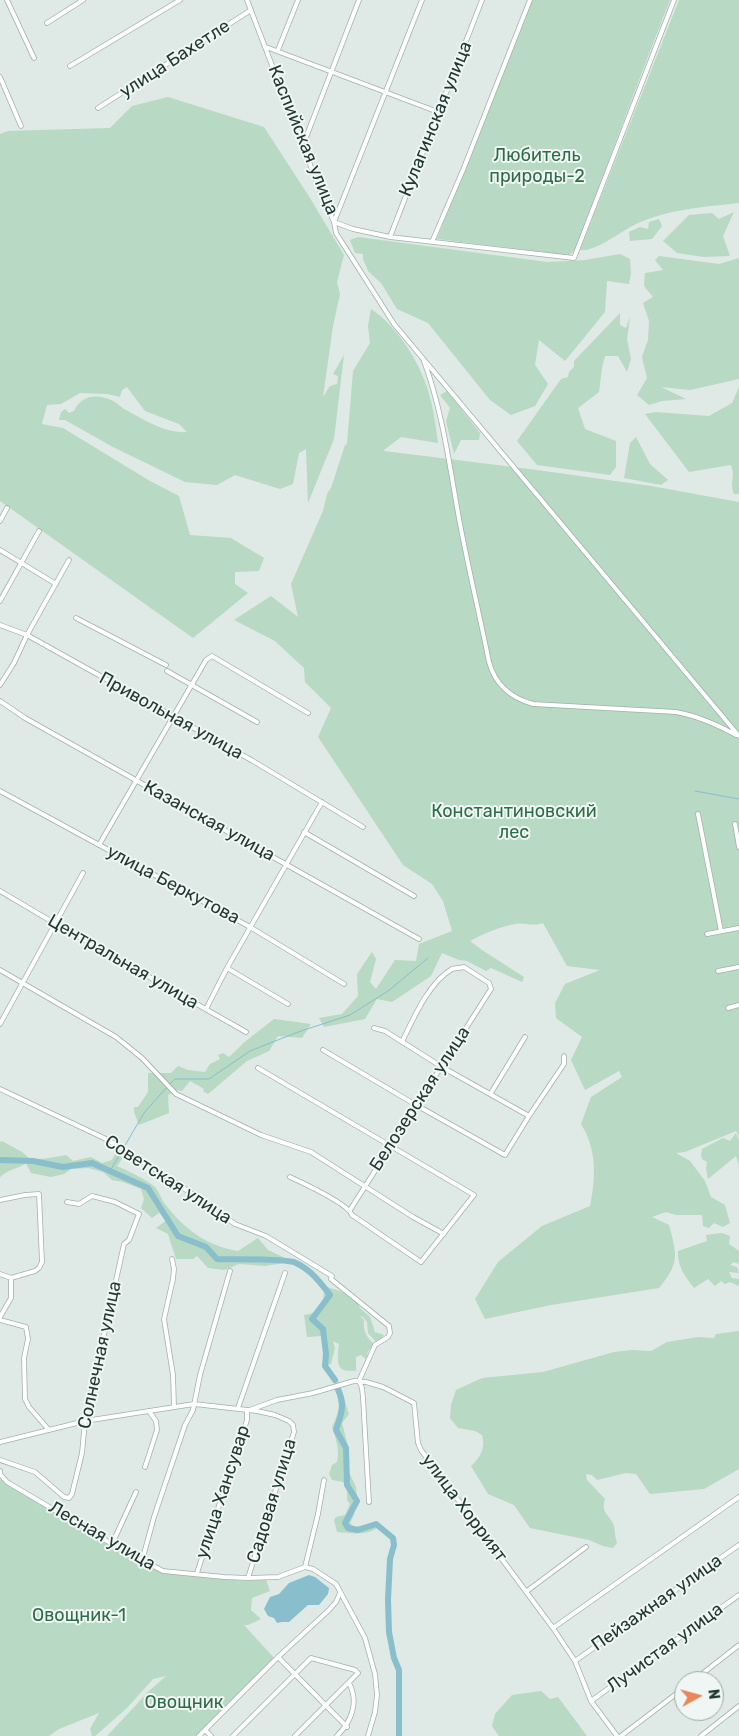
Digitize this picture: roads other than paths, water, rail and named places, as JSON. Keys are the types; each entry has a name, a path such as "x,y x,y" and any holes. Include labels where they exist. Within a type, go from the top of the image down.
{"street":[{"path":"7,0 34,58"},
{"path":"48,23 83,0"},
{"path":"70,66 180,0"},
{"name":"Каспийская улица","path":"247,0 319,188 334,222 390,238 574,258 674,0"},
{"path":"278,50 298,0"},
{"path":"302,142 306,140 359,0"},
{"path":"422,0 334,222 336,233 394,324 739,736"},
{"name":"Кулагинская улица","path":"390,238 482,0"},
{"path":"432,242 463,170 530,0"},
{"name":"улица Бахетле","path":"98,108 251,10"},
{"path":"266,47 438,112"},
{"path":"0,77 20,126"},
{"path":"422,357 432,384 442,423 489,662 492,674 501,686 523,701 534,704 676,712 694,715 709,720 739,736"},
{"path":"0,521 7,508"},
{"path":"0,601 23,563 39,530"},
{"path":"0,550 56,584"},
{"path":"0,685 14,663 27,635 69,560"},
{"path":"76,618 166,665"},
{"name":"Привольная улица","path":"0,625 27,635 363,827"},
{"path":"99,845 174,718 191,685 206,660 212,656 308,713"},
{"path":"167,671 257,722"},
{"name":"Казанская улица","path":"0,701 25,718 419,939"},
{"name":"улица Беркутова","path":"0,791 250,927 344,984"},
{"path":"206,1009 227,968 322,802"},
{"path":"698,814 721,932"},
{"path":"734,824 739,847"},
{"path":"304,832 414,896"},
{"path":"0,1024 83,873"},
{"name":"Центральная улица","path":"0,891 246,1032"},
{"path":"706,934 739,928"},
{"path":"718,971 739,966"},
{"name":"Белозерская улица","path":"350,1210 491,989 489,983 464,967 453,969 438,982 429,994 402,1042"},
{"path":"227,968 288,1004"},
{"path":"0,970 24,982 116,1037 142,1058 176,1094 261,1135 311,1152 413,1217 444,1234"},
{"path":"728,1008 739,1005"},
{"path":"374,1028 385,1030 442,1067 491,1093 528,1116"},
{"path":"491,1093 525,1037"},
{"path":"323,1050 505,1155 528,1116 564,1064 564,1056"},
{"path":"258,1068 474,1195 421,1262 352,1215 350,1210 290,1177"},
{"name":"Советская улица","path":"0,1089 106,1139 168,1177 234,1224 266,1236 309,1260 332,1276 331,1279 389,1326 390,1333 388,1337 375,1345 358,1381"},
{"path":"0,1200 39,1194 42,1262 35,1271 11,1278 0,1274"},
{"name":"Солнечная улица","path":"0,1460 35,1472 64,1497 69,1498 72,1494 82,1452 85,1421 124,1244 129,1240 139,1214 115,1202 92,1196 79,1204 67,1202"},
{"path":"172,1259 173,1279 164,1319 173,1375 174,1407"},
{"path":"142,1561 154,1517 185,1425 193,1410 200,1375 230,1271"},
{"path":"238,1408 285,1273"},
{"path":"11,1278 11,1298 0,1319 26,1328 28,1339 24,1358 25,1399 29,1407 49,1430"},
{"path":"0,1442 85,1421 194,1404 238,1408 247,1411 277,1400 358,1381 362,1388 364,1406 369,1502"},
{"name":"улица Хоррият","path":"358,1381 383,1387 414,1403 418,1443 421,1450 553,1628 575,1660 591,1701 619,1736"},
{"path":"145,1467 157,1430 156,1421 149,1411"},
{"name":"Садовая улица","path":"247,1411 275,1415 289,1421 293,1425 294,1432 248,1578"},
{"name":"улица Хансувар","path":"197,1573 247,1420 247,1411"},
{"name":"Лесная улица","path":"0,1471 0,1474 7,1482 112,1544 163,1571 248,1578 278,1576 305,1567"},
{"path":"324,1480 305,1567 327,1576 336,1584 365,1638 375,1674 377,1695 375,1712 368,1736"},
{"path":"112,1544 136,1492"},
{"path":"553,1628 739,1497"},
{"name":"Пейзажная улица","path":"575,1660 739,1545"},
{"path":"527,1591 586,1547"},
{"path":"199,1736 278,1657 329,1610 336,1602 340,1593"},
{"name":"Лучистая улица","path":"591,1701 739,1595"},
{"path":"705,1671 739,1645"},
{"path":"278,1657 347,1726"},
{"path":"232,1736 312,1658 355,1670 358,1673 349,1683 295,1736"},
{"path":"337,1736 347,1726 355,1706 354,1692 349,1683"},
{"path":"619,1736 674,1695"},
{"path":"701,1736 739,1706"},
{"path":"205,1730 211,1736"}],"water":[{"path":"309,1575 315,1577 329,1588 328,1594 319,1605 308,1605 289,1622 277,1623 274,1618 268,1616 264,1609 270,1597 279,1594 289,1583"}],"waterway":[{"path":"695,791 739,799"},
{"path":"170,1084 175,1079 209,1079 250,1051 298,1032 350,1015 388,991 428,958"},
{"path":"110,1171 144,1113 167,1087"},
{"path":"0,1160 33,1161 63,1167 92,1163 148,1188 178,1236 206,1247 217,1259 291,1261 306,1269 330,1295 312,1319 323,1329 326,1354 325,1366 335,1380"},
{"path":"338,1389 342,1409 336,1430 346,1448 347,1485 357,1501 345,1523 348,1528 358,1530 376,1524 393,1538 394,1545 390,1559 388,1600 389,1632 394,1658 399,1670 399,1736"}],"park label":[{"name":"Любитель природы-2","path":"537,166"},
{"name":"Константиновский лес","path":"514,822"},
{"name":"Овощник-1","path":"79,1616"},
{"name":"Овощник","path":"184,1703"}]}
